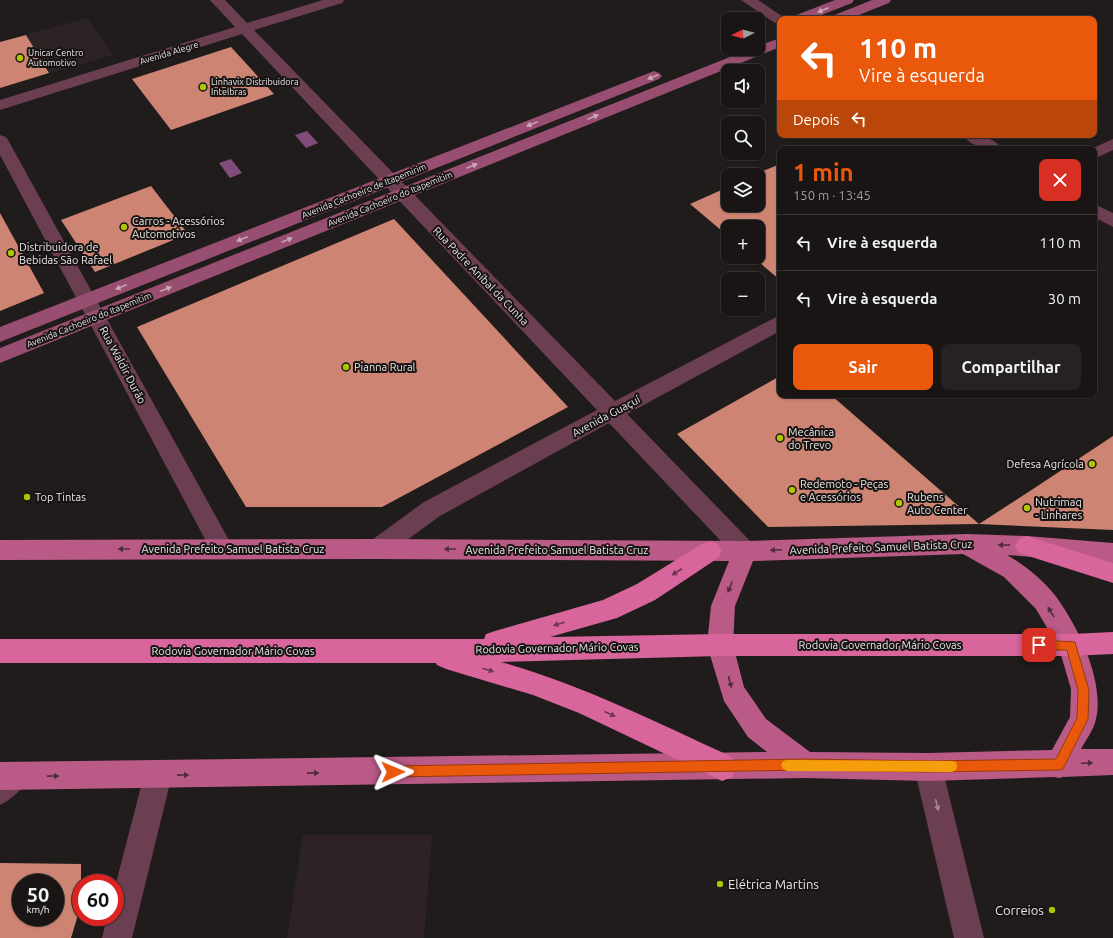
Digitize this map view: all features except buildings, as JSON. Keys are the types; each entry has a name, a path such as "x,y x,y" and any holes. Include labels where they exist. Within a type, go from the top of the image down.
{"highway":[{"path":"1027,546 1113,573"},
{"path":"464,650 608,610 646,592 710,551"},
{"name":"Rodovia Governador Mário Covas","path":"0,651 424,651 720,645 1071,645 1113,643"},
{"path":"424,651 533,683 588,704 722,767"}],"main road":[{"name":"Avenida Prefeito Samuel Batista Cruz","path":"0,550 377,549 745,551 966,544 1027,546 1113,553"},
{"path":"966,544 1012,570 1045,601 1071,645 1084,690 1082,719 1059,765"},
{"path":"745,551 723,606 720,645 733,692 757,728 805,765"},
{"path":"10,776 805,765 928,767 1059,765 1113,762"}],"street":[{"name":"Rua Padre Aníbal da Cunha","path":"217,0 745,551"},
{"name":"Avenida Alegre","path":"0,105 338,0"},
{"path":"748,0 777,28"},
{"path":"807,16 847,0"},
{"path":"844,16 884,0"},
{"name":"Avenida Cachoeiro do Itapemitim","path":"0,356 92,309 403,194 777,29"},
{"name":"Avenida Cachoeiro de Itapemirim","path":"0,335 92,309 390,180 721,50"},
{"path":"976,138 989,146"},
{"name":"Rua Waldir Durão","path":"0,140 222,549"},
{"path":"1097,152 1113,144"},
{"path":"1097,212 1113,221"},
{"name":"Avenida Guaçuí","path":"377,549 432,508 777,324"},
{"path":"928,767 969,938"},
{"path":"117,938 158,775"}],"lane":[{"path":"0,796 10,776"}],"shaded area":[{"path":"87,18 113,55 50,73 26,35"},
{"path":"307,131 318,143 306,148 295,135"},
{"path":"231,159 242,173 230,178 219,163"},
{"path":"303,835 432,835 424,938 287,938"}],"slow traffic":[{"path":"787,765 952,766"}],"place":[{"name":"Unicar Centro Automotivo","path":"20,58"},
{"name":"Linhavix Distribuidora Intelbras","path":"203,87"},
{"name":"Carros - Acessórios Automotivos","path":"124,227"},
{"name":"Distribuidora de Bebidas São Rafael","path":"11,253"},
{"name":"Pianna Rural","path":"346,367"},
{"name":"Mecânica do Trevo","path":"780,438"},
{"name":"Defesa Agrícola","path":"1092,464"},
{"name":"Redemoto - Peças e Acessórios","path":"792,490"},
{"name":"Top Tintas","path":"27,497"},
{"name":"Rubens Auto Center","path":"899,503"},
{"name":"Nutrimaq - Linhares","path":"1027,508"},
{"name":"Elétrica Martins","path":"720,884"},
{"name":"Correios","path":"1052,910"}],"route":[{"path":"393,772 805,765 928,767 1059,765 1082,719 1084,690 1071,645 1039,645"}]}
